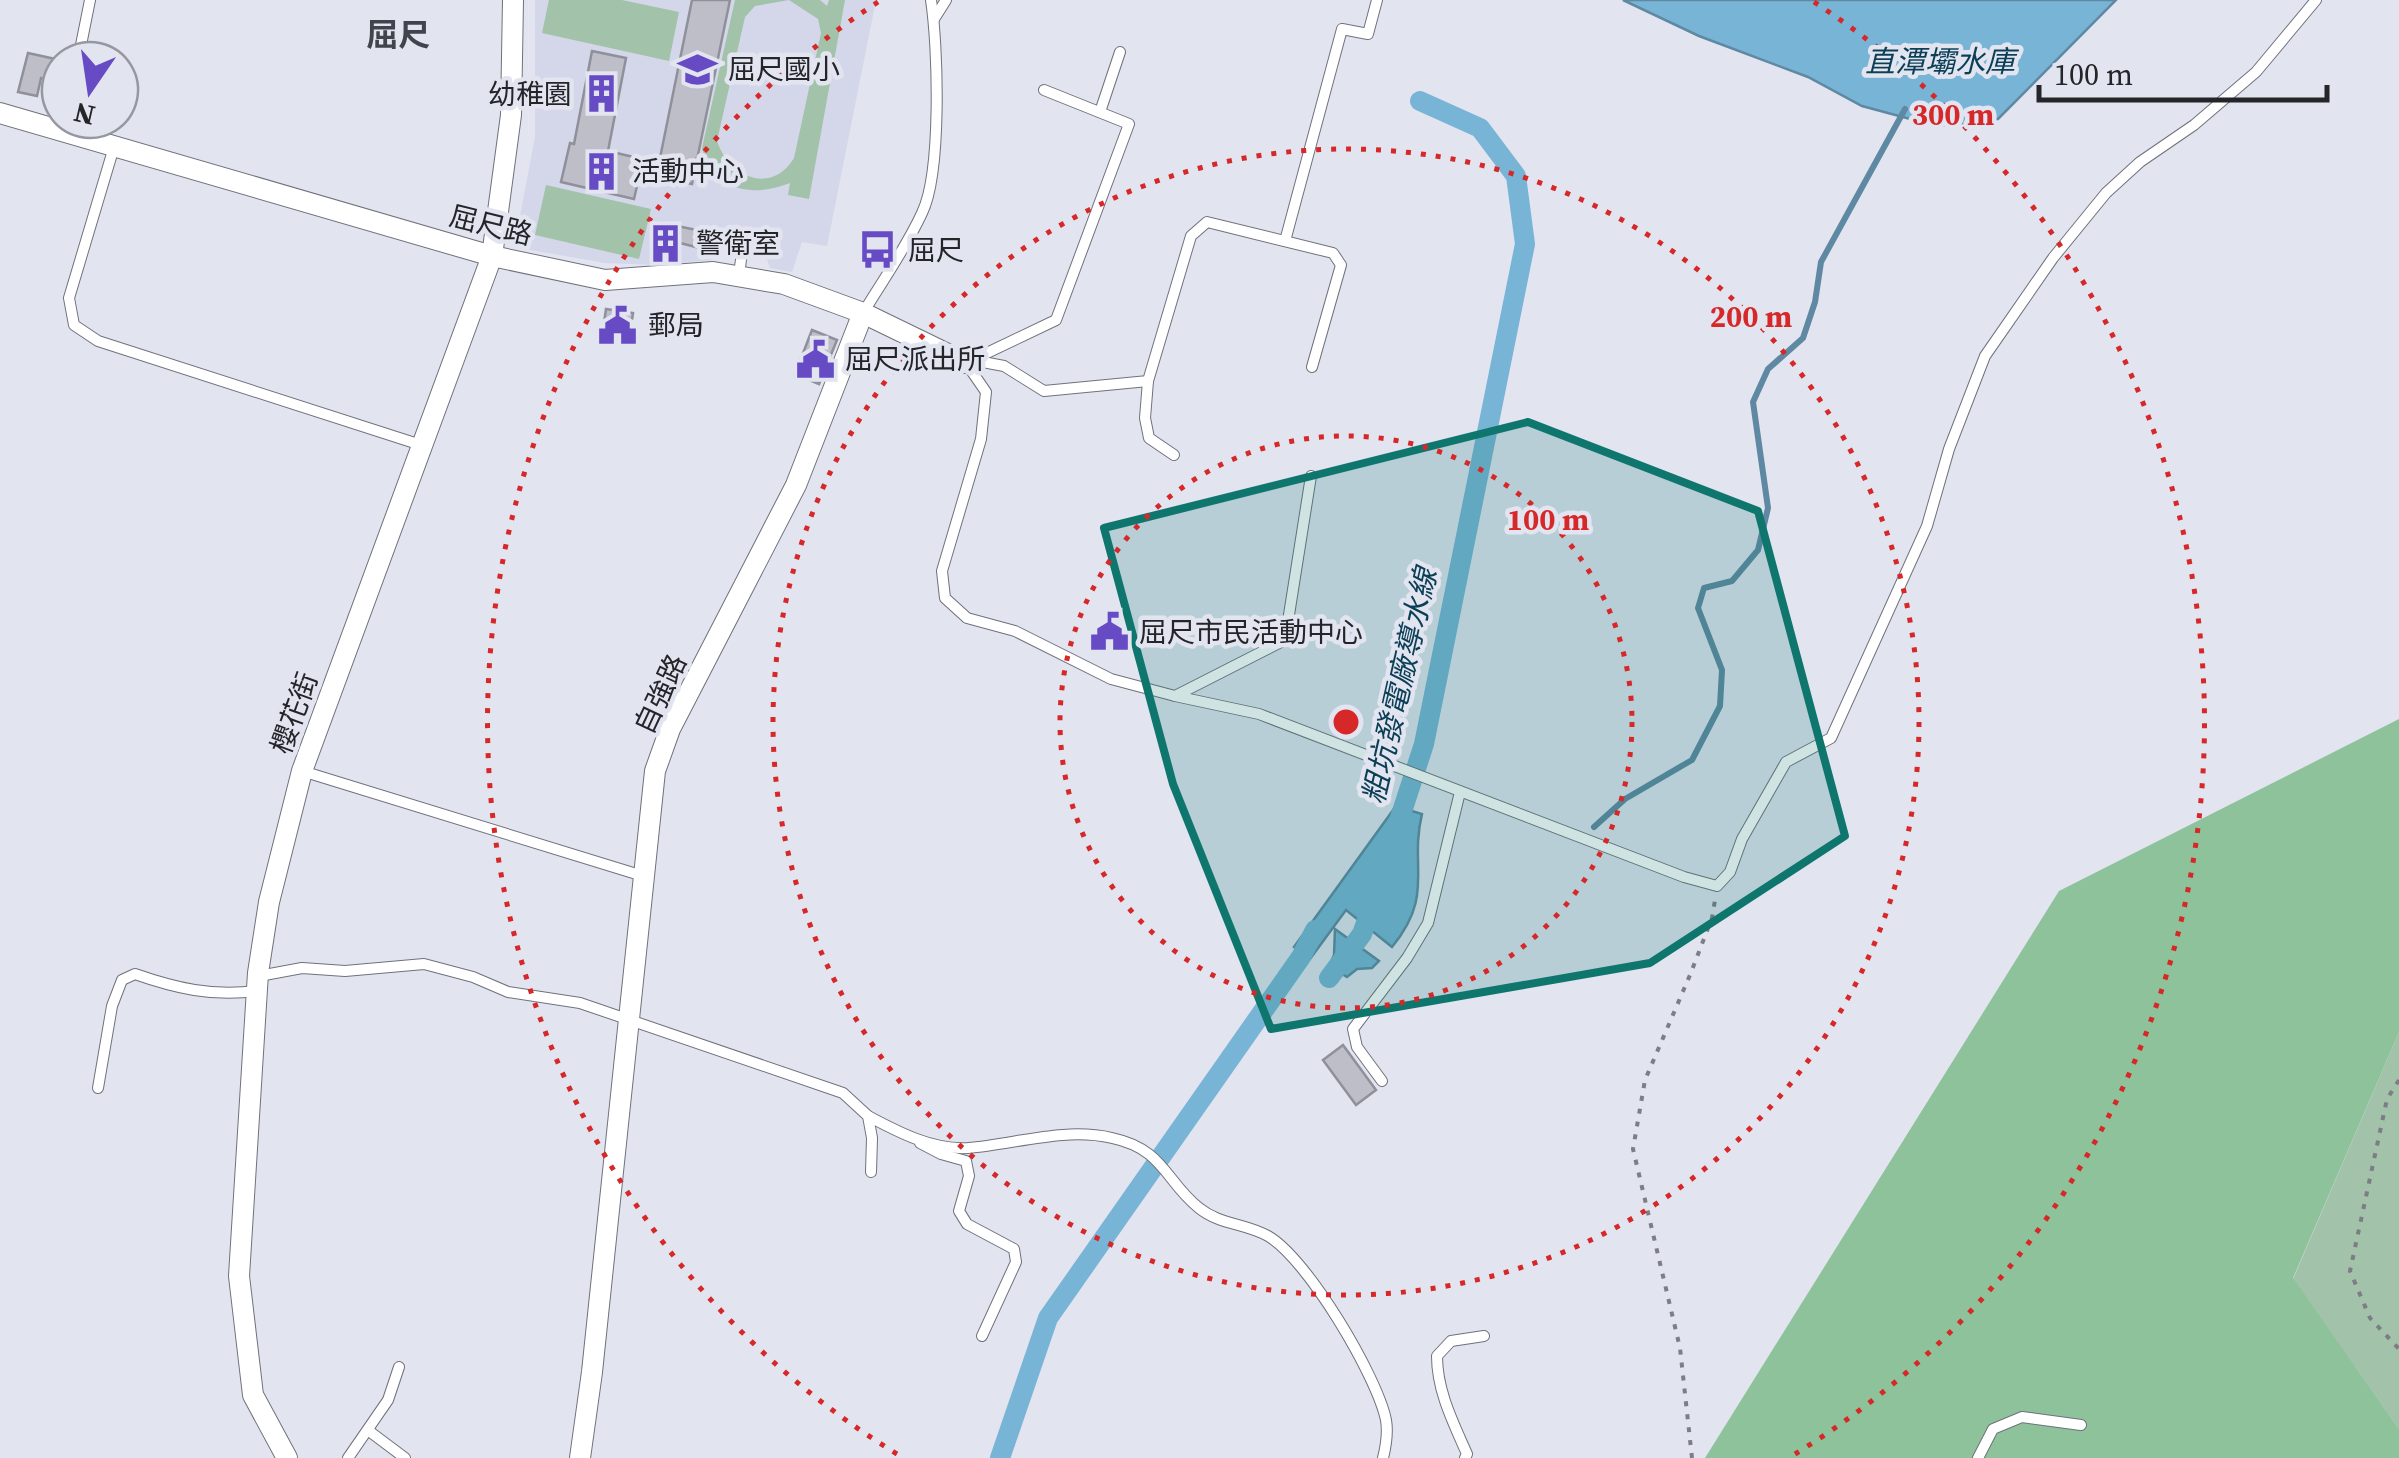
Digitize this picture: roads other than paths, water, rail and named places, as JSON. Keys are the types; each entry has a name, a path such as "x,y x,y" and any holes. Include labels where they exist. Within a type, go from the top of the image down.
{"street":[{"name":"櫻花街","path":"287,1458 253,1394 240,1276 257,984 269,902 302,770 492,256 512,115 513,0"},
{"name":"屈尺路","path":"0,113 40,121"},
{"name":"屈尺路","path":"97,140 492,256 605,280 713,272 784,284 864,312 969,362"},
{"name":"自強路","path":"580,1458 655,771 670,729 796,485 864,312"}],"lane":[{"path":"82,40 90,0"},
{"name":"自強路","path":"864,312 924,210 934,164 931,0"},
{"path":"934,20 946,0"},
{"path":"1286,241 1342,29 1368,34 1377,0"},
{"path":"969,362 986,392 981,439 944,561 946,598 968,618 1016,631 1111,679 1258,714 1684,878 1718,886 1730,872 1742,839 1786,762 1831,738 1927,526 1950,449 1985,356 2052,258 2106,192 2256,72 2316,0"},
{"path":"1100,112 1120,52"},
{"path":"969,362 1056,320 1129,124 1044,90"},
{"path":"114,147 69,298 74,325 98,341 421,445"},
{"path":"1174,455 1149,438 1144,418 1148,380 1191,236 1207,222 1333,253 1341,265 1312,367"},
{"path":"740,275 743,244"},
{"path":"969,362 1004,366 1044,391 1148,380"},
{"path":"1175,696 1285,640 1311,476"},
{"path":"302,770 643,876"},
{"path":"1382,1081 1357,1047 1354,1029 1408,958 1428,923 1460,792"},
{"path":"98,1088 112,1006 122,980 135,974 176,988 234,994 302,968 346,971 424,964 473,976 508,992 580,1003 842,1093 868,1116 942,1154 966,1161 968,1176 960,1212 967,1224 1014,1249 1016,1262 982,1336"},
{"path":"868,1116 871,1172"},
{"path":"910,1138 965,1148 1039,1136 1110,1137 1144,1149 1170,1173 1195,1206 1218,1221 1267,1236 1297,1262 1368,1373 1386,1422 1384,1458"},
{"path":"1465,1458 1467,1454 1446,1404 1436,1356 1451,1341 1484,1336"},
{"path":"348,1458 388,1400 399,1366"},
{"path":"1978,1458 1993,1429 2022,1417 2080,1425"},
{"path":"369,1431 405,1458"}],"water":[{"name":"直潭壩水庫","path":"1623,0 2116,0 1998,119 1936,126 1862,106 1808,77 1699,36"},
{"path":"1396,806 1422,814 1417,896 1405,929 1392,947 1346,910 1310,959 1294,947"},
{"path":"1335,929 1379,961 1372,968 1357,969 1347,977 1329,966 1334,955"}],"waterway":[{"name":"粗坑發電廠導水線","path":"1395,833 1424,744 1525,244 1516,176 1480,128 1420,101"},
{"path":"1594,827 1625,799 1692,760 1720,706 1722,670 1698,608 1704,588 1732,581 1758,550 1768,508 1753,402 1768,369 1803,338 1815,302 1821,262 1905,109"},
{"path":"1329,978 1362,934 1373,903"},
{"name":"粗坑發電廠導水線","path":"1000,1458 1048,1318 1301,957 1315,930"}],"place":[{"name":"屈尺國小","path":"698,69"},
{"name":"幼稚園","path":"602,94"},
{"name":"活動中心","path":"602,171"},
{"name":"警衛室","path":"666,243"},
{"name":"屈尺","path":"878,250"},
{"name":"郵局","path":"618,325"},
{"name":"屈尺派出所","path":"815,359"},
{"name":"屈尺市民活動中心","path":"1109,632"}],"district":[{"name":"屈尺","path":"398,35"}]}
